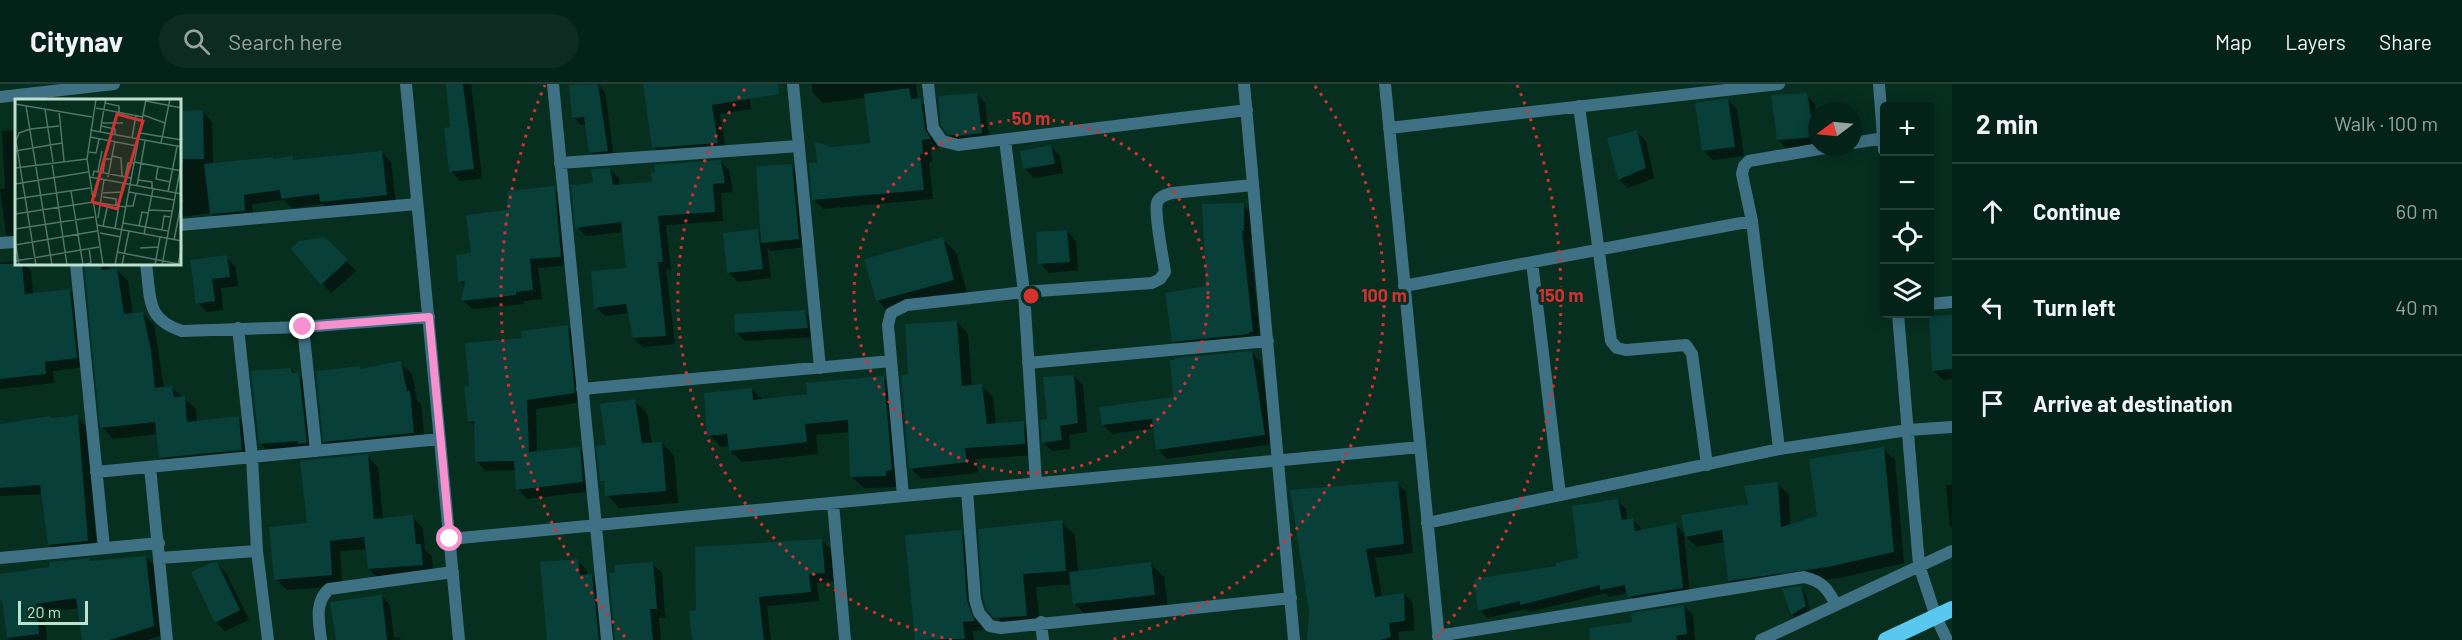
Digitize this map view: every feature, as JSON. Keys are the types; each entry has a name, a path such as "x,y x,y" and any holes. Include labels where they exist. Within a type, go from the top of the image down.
{"highway":[{"path":"1886,640 1952,609"}],"street":[{"path":"0,97 17,90 114,84"},
{"path":"406,84 459,640"},
{"path":"553,84 607,640"},
{"path":"793,84 820,368"},
{"path":"928,84 933,128 942,141 958,145 1247,110"},
{"path":"1244,84 1294,640"},
{"path":"1385,84 1438,638 1804,578 1822,583 1836,605"},
{"path":"1389,128 1779,84"},
{"path":"1879,84 1880,102"},
{"path":"1579,106 1611,341 1617,348 1626,350 1686,345 1692,354 1707,465"},
{"path":"1005,140 1024,292 1036,483"},
{"path":"1862,143 1880,144"},
{"path":"560,163 799,147"},
{"path":"1779,449 1752,221 1743,174 1744,166 1749,161 1808,151"},
{"path":"903,496 888,325 891,313 907,305 1024,292 1152,283 1161,279 1165,272 1157,212 1157,202 1161,196 1253,185"},
{"path":"182,225 417,204"},
{"path":"1404,286 1752,221"},
{"path":"0,243 15,242"},
{"path":"1532,262 1560,495"},
{"path":"76,266 104,548"},
{"path":"146,266 154,313 167,326 182,332 303,327 429,317"},
{"path":"1934,304 1952,302"},
{"path":"1898,318 1919,566 1936,617 1947,640"},
{"path":"303,327 316,451"},
{"path":"238,328 252,457 257,551 268,640"},
{"path":"1028,363 1268,341"},
{"path":"582,389 891,361"},
{"path":"1427,523 1779,449 1908,430 1952,427"},
{"path":"96,472 440,439"},
{"path":"450,539 1420,447"},
{"path":"150,467 167,640"},
{"path":"967,490 975,600 979,613 990,626 1001,628 1041,622 1291,598"},
{"path":"833,503 844,640"},
{"path":"0,558 159,543"},
{"path":"160,558 257,551"},
{"path":"1761,640 1952,551"},
{"path":"321,640 318,609 320,597 329,589 453,572"},
{"path":"1041,622 1044,640"}],"building":[{"path":"446,84 463,84 474,169 449,172 444,128 450,127"},
{"path":"598,84 608,151 589,153 584,117 572,118 569,85"},
{"path":"643,84 778,84 779,94 712,105 718,143 652,148"},
{"path":"909,88 911,99 921,98 925,129 931,139 922,140 923,154 920,154 924,190 812,200 809,163 817,163 815,142 832,147 870,143 864,94"},
{"path":"977,93 982,133 957,136 947,134 941,125 938,96"},
{"path":"1807,93 1808,138 1777,140 1771,95"},
{"path":"1728,98 1735,147 1702,151 1695,103"},
{"path":"203,110 204,159 182,159 182,111"},
{"path":"1637,130 1646,168 1618,180 1607,138"},
{"path":"1051,145 1055,164 1023,169 1020,151"},
{"path":"382,151 387,195 320,202 319,194 281,199 280,190 244,195 245,211 210,214 204,164 293,156 293,160"},
{"path":"721,160 725,183 713,184 715,212 658,216 663,262 658,262 666,336 633,338 626,304 594,308 591,271 626,268 621,222 575,228 571,185 593,183 591,169 610,168 613,185 652,182 651,173 655,172 654,165"},
{"path":"792,164 799,239 761,243 756,166"},
{"path":"555,186 561,257 530,259 533,290 516,292 516,295 461,301 465,281 458,282 456,255 471,253 466,215 508,210 507,191"},
{"path":"1244,203 1244,231 1242,231 1253,332 1172,342 1165,293 1206,286 1202,204"},
{"path":"758,229 763,269 727,273 723,233"},
{"path":"1067,230 1070,262 1038,264 1036,232"},
{"path":"325,237 348,260 321,285 291,249 299,241"},
{"path":"943,237 954,280 876,301 864,259"},
{"path":"227,255 230,277 212,279 215,301 196,304 190,260"},
{"path":"0,264 15,264 15,266 22,266 25,294 70,289 77,358 45,362 46,374 0,379"},
{"path":"84,266 101,266 102,270 117,268 124,314 143,312 151,351 155,388 172,386 174,397 185,396 187,422 239,416 242,450 159,458 155,422 100,428"},
{"path":"805,310 808,328 735,333 734,314"},
{"path":"1952,315 1952,369 1932,371 1929,318 1934,318 1934,316"},
{"path":"957,321 962,386 982,384 987,424 1024,421 1025,444 965,448 967,462 909,469 901,375 908,374 905,324"},
{"path":"568,325 575,393 527,400 529,452 580,447 583,482 516,490 514,461 475,462 474,421 468,422 464,386 469,386 465,343 522,338 521,331"},
{"path":"1252,351 1265,435 1156,450 1152,419 1102,425 1099,407 1173,397 1170,360"},
{"path":"401,361 407,391 410,391 414,433 323,442 316,371 360,366 360,369"},
{"path":"291,368 292,373 299,372 307,443 298,444 298,441 259,444 251,371"},
{"path":"1074,375 1078,423 1060,426 1062,440 1042,443 1040,420 1047,419 1043,377"},
{"path":"884,376 892,470 886,471 886,476 850,477 848,420 805,424 807,442 729,451 727,434 707,436 704,393 752,388 753,400 807,394 806,383"},
{"path":"635,399 642,443 662,442 666,491 605,496 604,481 600,481 596,446 606,445 600,404"},
{"path":"78,415 88,541 48,545 40,485 0,488 0,424 50,416 51,418"},
{"path":"1884,447 1894,552 1828,567 1728,581 1722,530 1685,537 1681,515 1748,504 1744,486 1778,482 1781,527 1817,516 1809,459"},
{"path":"368,454 374,519 413,515 416,544 421,544 423,565 368,569 364,537 330,541 332,575 274,580 269,527 307,523 300,461"},
{"path":"1398,481 1404,544 1366,549 1375,597 1404,593 1405,621 1389,623 1391,637 1381,640 1307,640 1309,612 1290,490"},
{"path":"1618,499 1622,520 1633,518 1635,531 1676,523 1683,588 1627,597 1625,585 1600,590 1600,585 1520,605 1520,601 1478,611 1474,579 1556,566 1556,563 1578,558 1572,506"},
{"path":"1062,520 1066,571 1023,574 1027,616 994,618 986,609 983,598 978,529"},
{"path":"962,530 967,601 975,621 963,622 965,639 915,640 905,535"},
{"path":"822,539 825,573 809,574 811,592 759,597 764,640 692,640 689,611 696,610 695,547"},
{"path":"146,556 154,626 110,640 82,640 76,598 36,604 39,634 7,638 2,600 0,600 0,574 49,567 49,562"},
{"path":"578,559 580,575 592,574 599,640 547,640 540,562"},
{"path":"217,562 240,610 215,623 191,572"},
{"path":"653,562 657,609 650,609 653,640 615,640 609,573 615,573 614,565"},
{"path":"1151,562 1155,595 1073,604 1069,572"},
{"path":"1801,586 1806,606 1791,615 1782,589"},
{"path":"382,595 387,640 336,640 330,602"},
{"path":"1684,605 1687,634 1676,636 1677,640 1590,640 1589,628 1632,622 1631,613"}],"route":[{"path":"303,327 429,317 450,539"}]}
